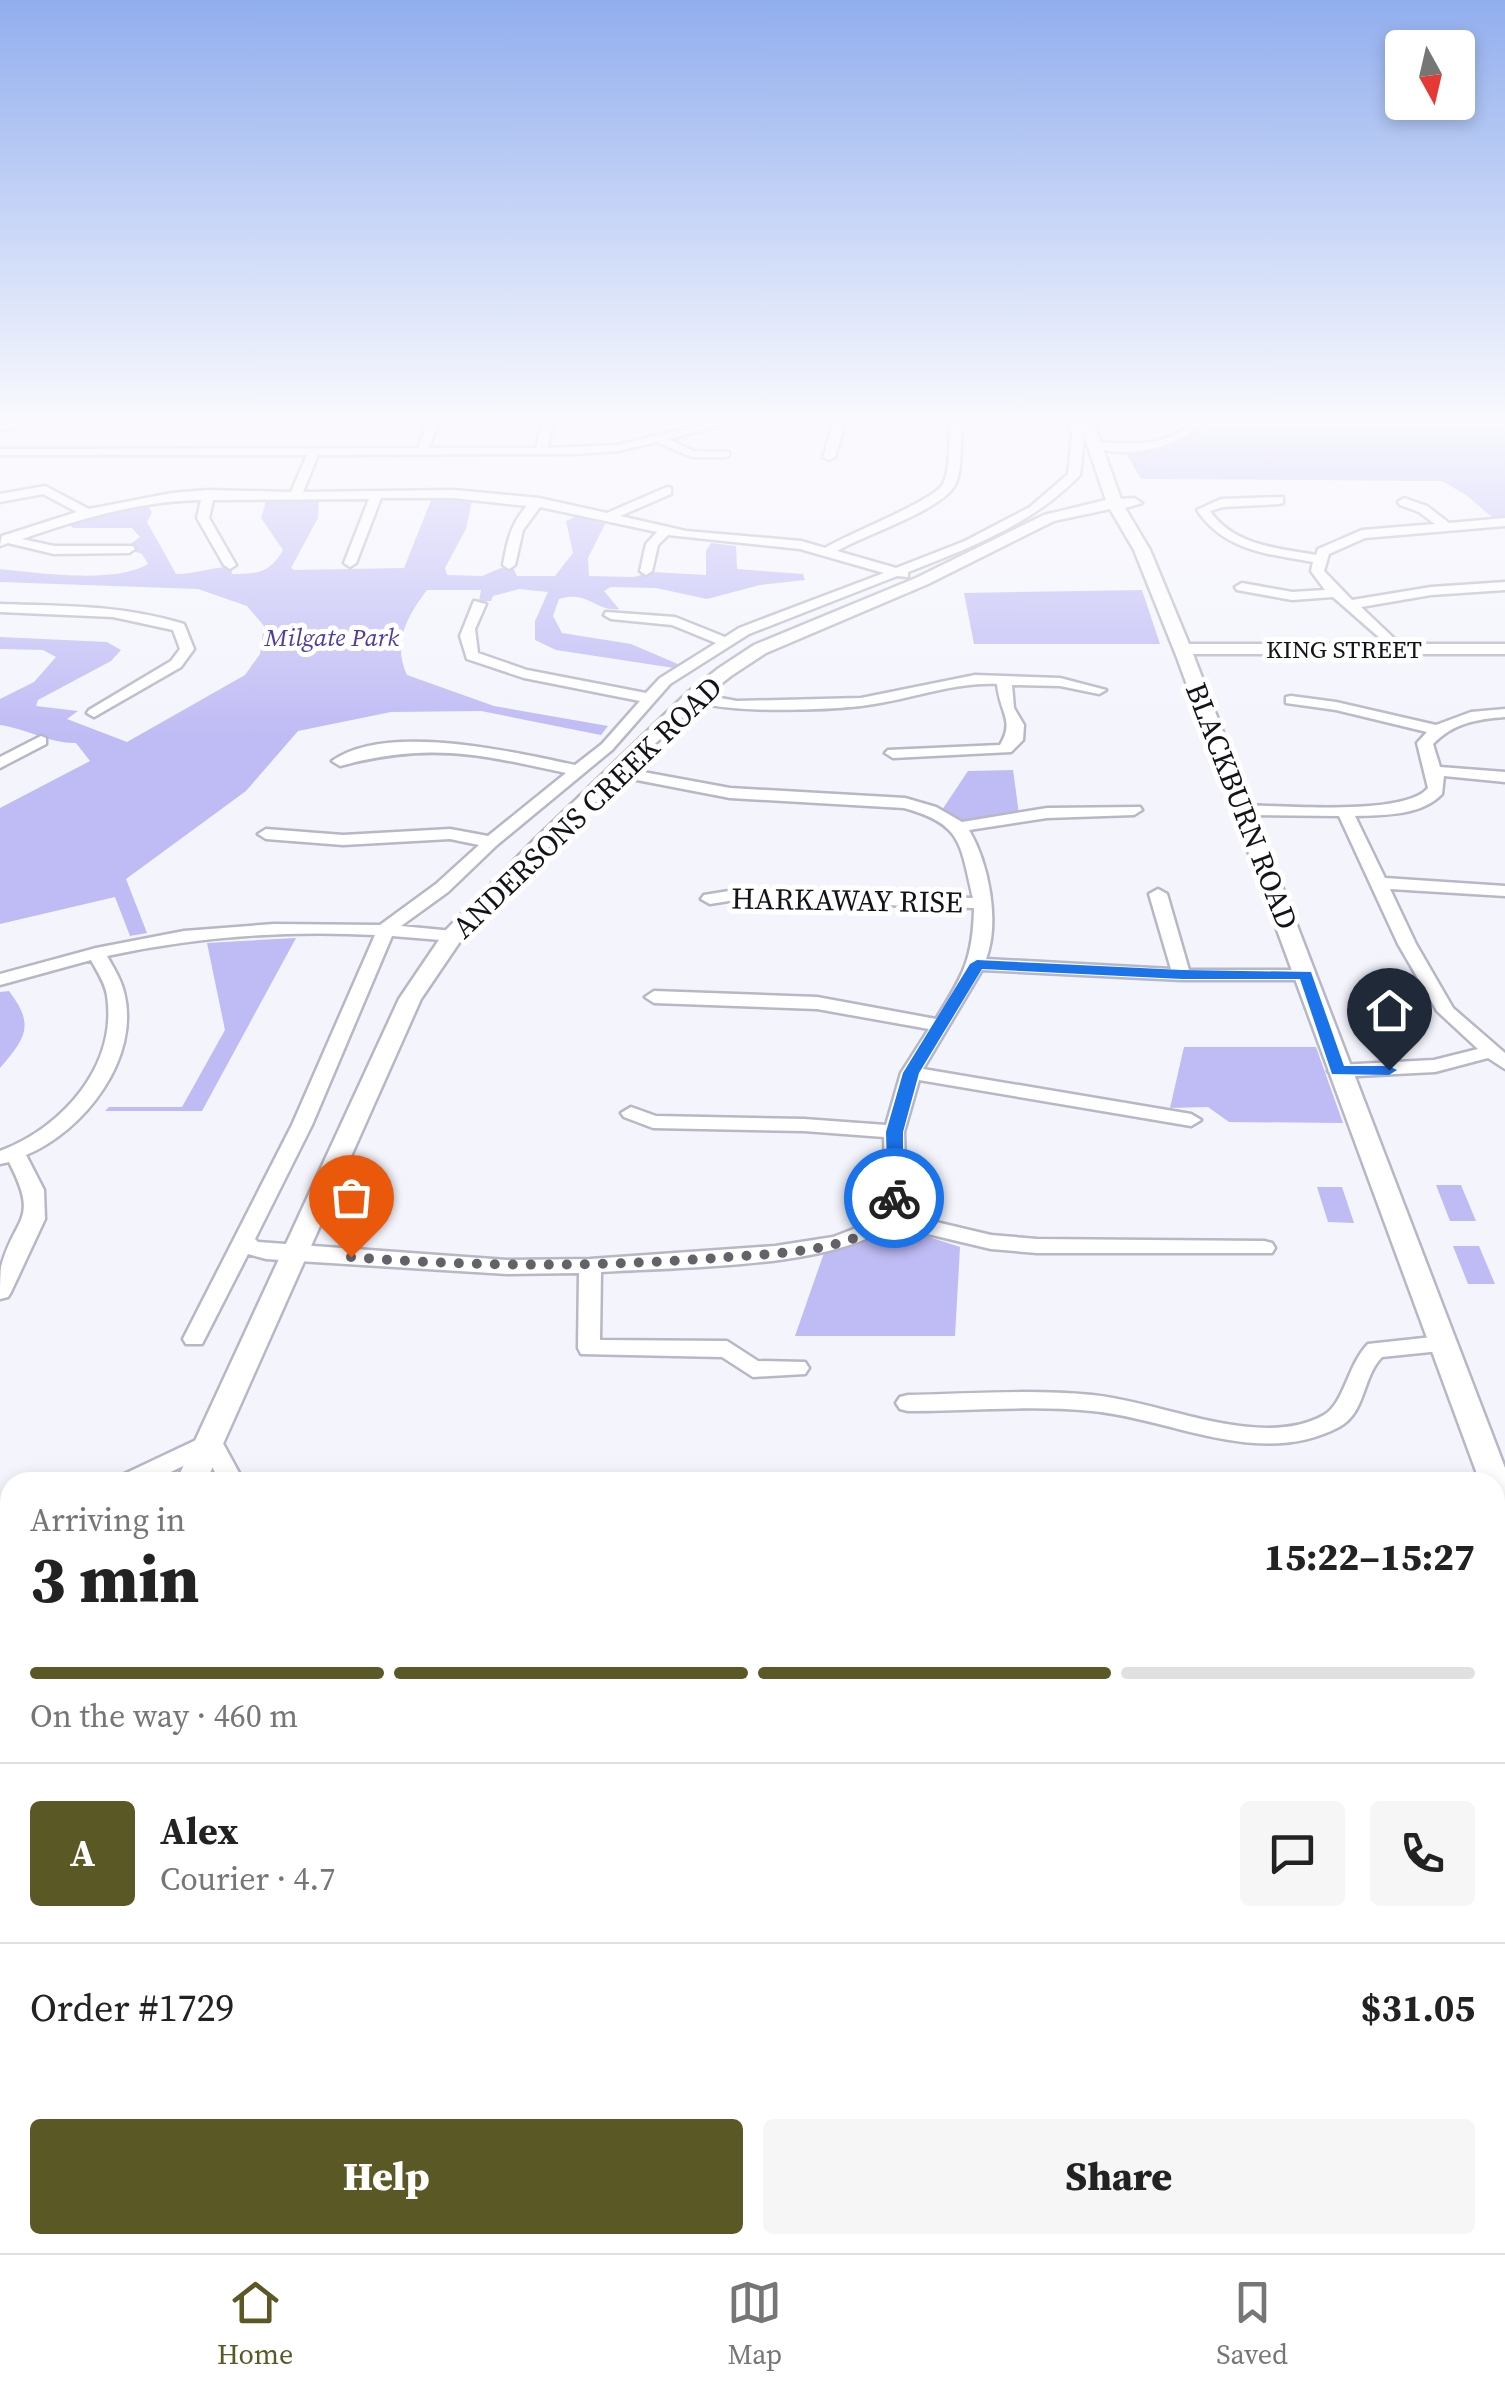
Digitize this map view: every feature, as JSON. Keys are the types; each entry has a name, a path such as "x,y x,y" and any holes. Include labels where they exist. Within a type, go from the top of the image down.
{"main road":[{"name":"ANDERSONS CREEK ROAD","path":"196,1472 410,999 453,936 693,697 760,649 922,581 1033,526"},
{"name":"BLACKBURN ROAD","path":"1129,526 1182,649 1491,1472"},
{"name":"BLACKBURN ROAD","path":"1140,526 1142,550"},
{"name":"KING STREET","path":"1182,649 1505,649"}],"street":[{"path":"3,540 46,526"},
{"path":"208,526 230,566"},
{"path":"350,563 364,526"},
{"path":"509,566 516,526"},
{"path":"640,526 828,551 922,581"},
{"path":"828,551 876,526"},
{"name":"ANDERSONS CREEK ROAD","path":"386,929 442,888 575,770 607,747 665,681 761,624 969,544 1003,526"},
{"path":"1216,526 1237,542 1319,559"},
{"path":"1397,649 1380,626 1336,593 1317,570 1319,559 1339,542 1362,534 1466,526"},
{"path":"646,571 652,544 664,532"},
{"path":"3,540 54,550 129,549"},
{"path":"1354,604 1431,591 1505,586"},
{"path":"1242,587 1292,596 1336,593"},
{"path":"479,604 466,630 466,644 472,656 524,674 647,698"},
{"path":"0,608 118,613 179,626 188,649 176,664 94,713"},
{"path":"611,615 675,622 728,643"},
{"path":"693,697 736,705 862,702 944,683 1004,680 1060,682 1099,690"},
{"path":"893,753 1006,748 1008,742 1016,740 1017,726 1007,708 1004,680"},
{"path":"1291,700 1336,706 1436,730"},
{"path":"1243,810 1406,808 1430,801 1437,790 1425,743 1436,730 1452,721 1505,713"},
{"path":"0,763 41,741"},
{"path":"340,761 372,749 444,744 575,770"},
{"path":"1434,771 1505,777"},
{"path":"616,772 730,794 905,803 930,810 959,827 1047,813 1134,810"},
{"path":"1344,810 1407,944 1446,1011 1498,1057"},
{"path":"244,1238 258,1250 507,1267 590,1266 815,1247 852,1239 886,1217 896,1195 894,1132 911,1073 977,964 982,946 984,903 959,827"},
{"path":"266,834 343,840 450,834 491,842"},
{"path":"1379,883 1505,891"},
{"path":"1158,894 1182,975"},
{"name":"HARKAWAY RISE","path":"710,899 735,895 984,903"},
{"path":"0,980 96,953 204,934 293,928 386,929 453,936"},
{"path":"194,1339 302,1125 386,929"},
{"path":"0,1292 34,1219 34,1190 8,1156 66,1122 98,1083 117,1031 116,993 96,953"},
{"path":"977,964 1182,975 1306,975"},
{"path":"654,997 817,1002 940,1025"},
{"path":"1338,1070 1435,1066 1498,1057"},
{"path":"911,1073 1191,1120"},
{"path":"631,1113 653,1122 804,1125 894,1132"},
{"path":"886,1217 992,1242 1037,1246 1264,1248"},
{"path":"590,1266 588,1348 727,1349 753,1369 798,1368"},
{"path":"908,1402 1093,1403 1252,1434 1281,1436 1310,1430 1339,1417 1349,1402 1360,1366 1376,1350 1442,1344"},
{"path":"150,1472 211,1442 227,1472"}],"green space":[{"name":"Milgate Park","path":"71,526 149,526 176,574 231,567 232,574 256,572 268,568 283,550 267,526 314,526 291,568 294,570 404,568 421,526 467,526 445,568 447,575 482,576 513,568 517,576 555,576 573,553 567,526 604,526 588,558 589,576 634,577 652,572 706,575 706,551 711,543 736,546 737,569 803,574 805,580 760,585 707,599 656,588 611,587 604,591 619,609 578,597 559,599 553,616 562,633 631,644 680,665 674,668 556,650 535,640 535,621 548,592 519,589 493,596 491,601 479,601 481,590 427,590 413,610 401,641 407,675 494,706 608,726 601,735 481,711 391,712 298,731 246,791 126,879 147,933 130,936 115,897 0,924 0,808 90,761 76,743 0,725 0,699 34,682 56,657 43,650 0,649 0,637 107,642 121,650 111,661 38,700 36,706 78,711 67,719 127,742 245,675 260,654 264,626 247,606 198,589 0,582 0,569 77,576 117,574 148,564 129,545 140,537 132,528"},
{"path":"1142,590 1160,644 974,644 964,593"},
{"path":"1013,770 1019,814 966,824 942,810 968,771"},
{"path":"296,938 202,1111 105,1111 109,1107 182,1107 225,1030 207,943"},
{"path":"9,991 22,1013 24,1031 0,1068 0,992"},
{"path":"1184,1047 1316,1047 1343,1123 1229,1122 1208,1107 1170,1108"},
{"path":"1436,1185 1461,1185 1476,1221 1450,1221"},
{"path":"1317,1187 1342,1187 1354,1223 1328,1222"},
{"path":"898,1227 960,1247 955,1336 795,1336 824,1253"},
{"path":"1453,1246 1479,1246 1495,1284 1468,1284"}],"way so far":[{"path":"351,1257 507,1267 618,1265 775,1253 852,1239 886,1217 894,1198"}],"route":[{"path":"894,1198 894,1132 911,1073 977,964 1182,975 1306,975 1338,1070 1389,1070"}]}
